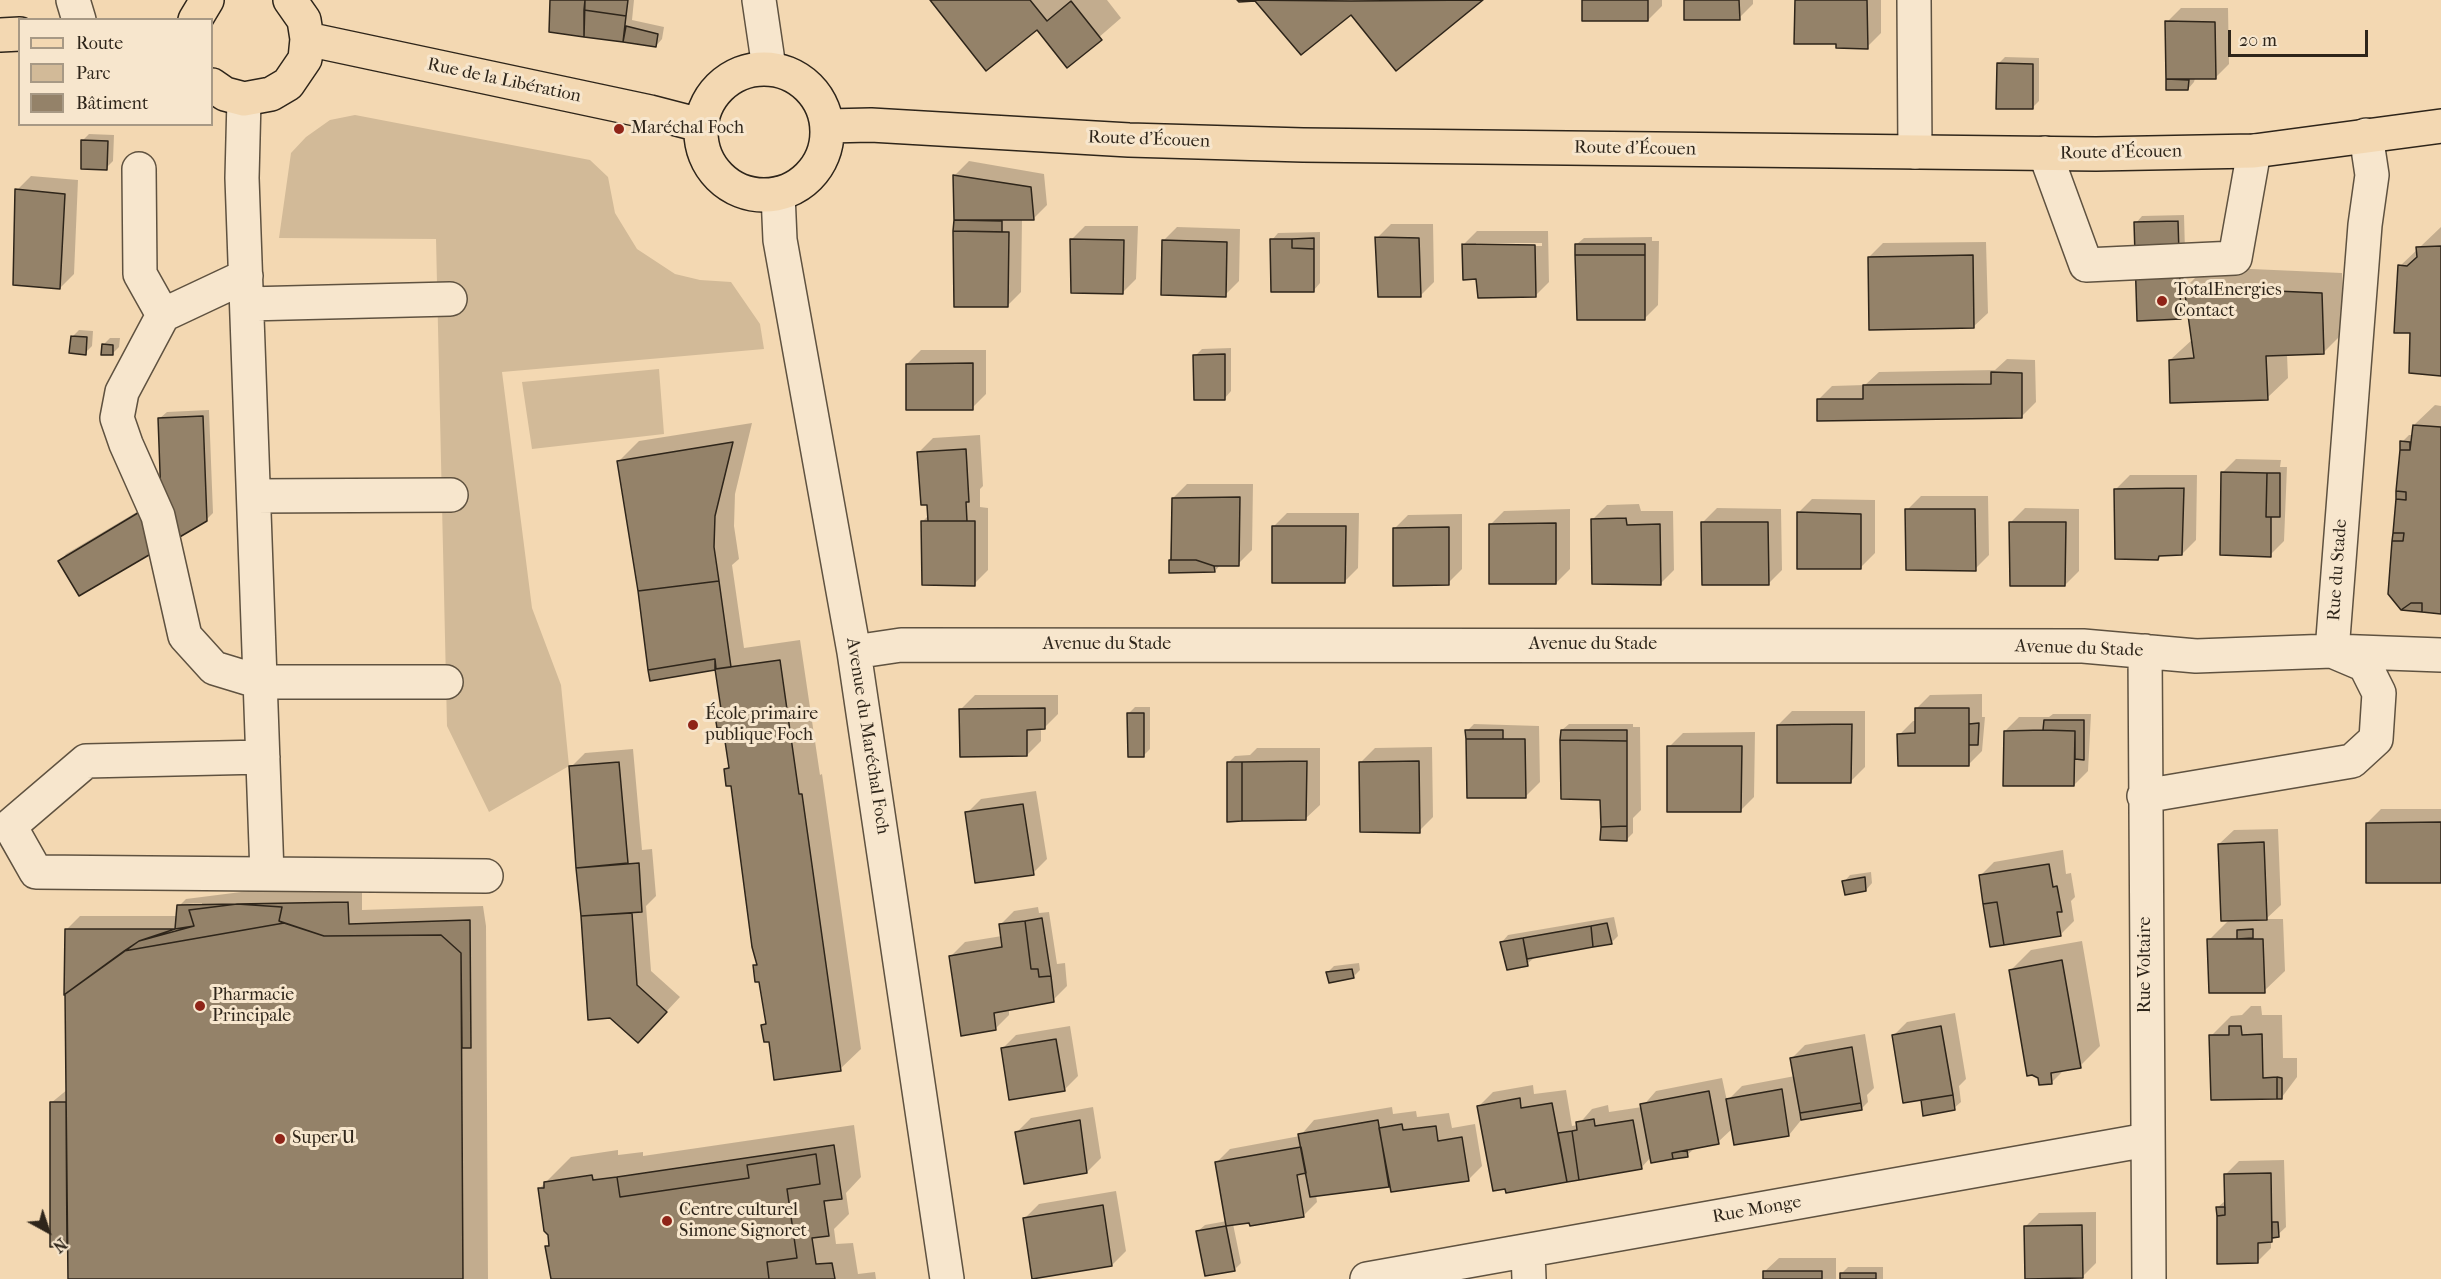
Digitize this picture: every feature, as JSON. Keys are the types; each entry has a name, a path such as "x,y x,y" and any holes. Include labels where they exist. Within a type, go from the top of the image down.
{"main road":[{"path":"196,18 207,0"},
{"path":"213,86 225,94 244,99 271,94 288,84 305,59 307,39 304,20 290,0"},
{"path":"0,35 18,34"},
{"name":"Rue de la Libération","path":"307,39 639,109 700,125"},
{"path":"769,68 786,72 802,81 815,93 828,126 826,144 820,162 810,176 795,187 778,194 758,195 739,191 722,180 705,155 700,125 704,109 713,93 725,81 740,72 769,68"},
{"name":"Route d'Écouen","path":"828,126 883,125 1129,140 1303,145 2044,153 2254,151 2441,126"}],"street":[{"path":"73,0 78,18"},
{"path":"759,0 769,68"},
{"path":"1914,0 1915,152"},
{"path":"244,99 242,178 267,874"},
{"name":"Rue du Stade","path":"2332,651 2365,225 2372,174 2366,135"},
{"path":"2044,153 2086,264 2235,258 2254,151"},
{"path":"139,169 140,274 163,315"},
{"name":"Avenue du Maréchal Foch","path":"778,194 780,240 854,652 947,1279"},
{"path":"446,682 260,682 214,668 185,636 158,516 117,418 122,392 163,315 246,290 450,299"},
{"path":"254,496 451,495"},
{"name":"Avenue du Stade","path":"854,652 901,645 2083,646 2196,656 2332,651 2441,654"},
{"name":"Rue Voltaire","path":"2145,651 2144,796 2149,1279"},
{"path":"2144,796 2352,760 2376,739 2379,693 2365,665 2332,651"},
{"path":"263,757 86,761 10,826 36,872 486,876"},
{"name":"Rue Monge","path":"1367,1279 1528,1265 2147,1140"}],"green space":[{"path":"355,115 590,160 608,177 615,213 637,249 675,274 700,280 731,282 760,324 764,349 502,372 532,608 561,685 569,766 489,812 447,726 436,239 279,238 291,153 306,137 330,120"},
{"path":"659,369 664,434 532,449 522,382"}],"building":[{"path":"550,0 585,0 584,37 549,32"},
{"path":"585,0 628,0 626,16 584,10"},
{"path":"930,0 1030,0 1047,21 1071,1 1102,40 1067,68 1037,30 986,71"},
{"path":"1237,0 1483,0 1396,71 1351,15 1301,55 1255,1 1239,2"},
{"path":"1582,0 1648,0 1648,21 1582,21"},
{"path":"1684,0 1739,0 1740,20 1684,20"},
{"path":"1795,0 1867,0 1868,49 1836,48 1836,44 1794,44"},
{"path":"584,10 626,16 623,42 584,37"},
{"path":"2165,21 2215,22 2216,79 2166,79"},
{"path":"626,26 658,34 656,47 623,42"},
{"path":"1997,63 2033,64 2033,109 1996,109"},
{"path":"2166,79 2189,80 2188,90 2166,90"},
{"path":"81,140 108,141 107,170 81,169"},
{"path":"953,175 1031,187 1034,220 954,220"},
{"path":"15,189 65,194 60,289 13,285"},
{"path":"954,220 1002,221 1002,232 953,231"},
{"path":"2178,221 2181,319 2137,321 2134,222"},
{"path":"953,231 1009,232 1008,307 954,307"},
{"path":"1375,237 1419,238 1421,297 1378,297"},
{"path":"1314,238 1314,249 1292,248 1292,239"},
{"path":"1070,239 1124,240 1123,294 1071,293"},
{"path":"1270,239 1292,239 1292,248 1314,249 1314,292 1271,292"},
{"path":"1162,240 1227,242 1226,297 1161,295"},
{"path":"1462,244 1535,245 1536,297 1478,298 1476,279 1463,280"},
{"path":"1575,244 1645,244 1645,255 1575,255"},
{"path":"2441,246 2441,376 2409,373 2410,333 2394,333 2398,265 2407,266 2417,257 2416,247"},
{"path":"1575,255 1645,255 1645,320 1577,320"},
{"path":"1973,255 1974,328 1869,330 1868,257"},
{"path":"2184,287 2322,293 2324,354 2266,356 2268,400 2170,403 2169,360 2194,358"},
{"path":"71,336 87,337 86,355 69,353"},
{"path":"102,344 113,345 113,355 101,355"},
{"path":"1225,354 1225,400 1194,400 1193,355"},
{"path":"973,363 973,410 906,410 906,364"},
{"path":"1991,372 2022,373 2022,418 1817,421 1817,399 1863,399 1863,385 1991,384"},
{"path":"203,416 207,521 79,596 58,561 161,499 158,418"},
{"path":"2413,425 2441,427 2441,614 2422,612 2422,603 2411,603 2401,610 2388,594 2392,541 2403,541 2404,533 2393,533 2396,499 2406,500 2406,492 2396,491 2400,450 2410,450"},
{"path":"2400,441 2410,442 2410,450 2400,450"},
{"path":"733,442 715,516 714,547 719,581 638,591 617,461"},
{"path":"966,449 969,502 966,502 967,521 928,521 927,505 921,505 917,452"},
{"path":"2221,472 2267,473 2266,517 2271,517 2271,557 2220,555"},
{"path":"2267,473 2280,473 2280,517 2266,517"},
{"path":"2184,488 2182,555 2159,556 2158,560 2115,559 2114,489"},
{"path":"2396,491 2406,492 2406,500 2396,499"},
{"path":"1240,497 1239,566 1214,566 1196,560 1171,560 1172,498"},
{"path":"1905,509 1975,509 1976,571 1906,570"},
{"path":"1797,512 1861,514 1861,569 1797,569"},
{"path":"1626,518 1627,525 1660,524 1661,585 1592,584 1591,519"},
{"path":"921,521 975,521 975,586 922,585"},
{"path":"1701,522 1768,522 1769,585 1702,585"},
{"path":"2009,522 2066,522 2065,586 2010,586"},
{"path":"1556,523 1556,584 1489,584 1489,524"},
{"path":"1272,526 1346,526 1345,583 1272,583"},
{"path":"1449,527 1449,585 1393,586 1393,528"},
{"path":"2393,533 2404,533 2403,541 2392,541"},
{"path":"1169,560 1196,560 1214,566 1215,572 1169,573"},
{"path":"719,581 731,667 716,669 715,659 648,670 638,591"},
{"path":"2411,603 2422,603 2422,612 2401,610"},
{"path":"715,659 715,670 650,681 648,670"},
{"path":"780,660 799,794 802,794 841,1071 774,1080 769,1042 764,1042 761,1025 766,1024 759,982 755,982 753,965 757,965 752,947 731,786 726,786 724,769 729,768 723,728 717,728 714,710 721,709 715,669"},
{"path":"1045,708 1045,729 1027,730 1027,756 960,757 959,709"},
{"path":"1915,708 1969,708 1969,766 1898,766 1897,734 1915,733"},
{"path":"1127,713 1144,713 1144,757 1128,757"},
{"path":"2044,720 2084,720 2084,760 2075,759 2075,731 2043,730"},
{"path":"1979,723 1978,745 1969,745 1969,724"},
{"path":"1852,724 1851,783 1777,783 1777,725"},
{"path":"1465,730 1503,730 1503,739 1466,739"},
{"path":"1561,730 1627,730 1627,741 1560,740"},
{"path":"2004,731 2075,731 2074,786 2003,786"},
{"path":"1466,739 1525,739 1526,798 1467,798"},
{"path":"1560,740 1627,741 1627,826 1601,827 1600,800 1561,799"},
{"path":"1667,746 1742,746 1741,812 1667,812"},
{"path":"1307,761 1306,820 1242,821 1242,762"},
{"path":"1419,761 1420,833 1360,832 1359,762"},
{"path":"619,762 628,863 576,868 569,766"},
{"path":"1227,762 1242,762 1242,821 1227,822"},
{"path":"1023,804 1034,875 975,883 965,812"},
{"path":"2441,822 2441,883 2366,883 2366,823"},
{"path":"1627,826 1627,841 1600,840 1601,827"},
{"path":"2264,842 2267,920 2221,921 2218,844"},
{"path":"639,863 642,912 581,916 576,868"},
{"path":"2049,864 2053,887 2057,886 2062,912 2057,912 2061,936 2004,945 1997,902 1983,904 1979,875"},
{"path":"1865,877 1866,891 1845,895 1842,881"},
{"path":"348,902 349,924 470,920 471,1048 462,1048 461,953 441,935 324,936 279,921 282,907 237,904"},
{"path":"1997,902 2004,945 1990,947 1983,904"},
{"path":"237,904 189,910 194,926 175,929 177,905"},
{"path":"237,904 282,907 279,921 284,923 124,951 139,941 194,926 189,910"},
{"path":"632,913 637,985 667,1012 638,1043 610,1018 588,1020 581,916"},
{"path":"1042,918 1051,976 1039,977 1038,969 1031,969 1025,921"},
{"path":"1025,921 1031,969 1038,969 1039,977 1051,976 1054,1002 994,1013 996,1030 961,1036 949,956 1002,947 999,924"},
{"path":"284,923 324,936 441,935 461,953 463,1279 68,1279 65,994 124,951"},
{"path":"1607,923 1612,944 1593,947 1591,926"},
{"path":"1591,926 1593,947 1527,959 1523,938"},
{"path":"65,929 175,929 139,941 64,995"},
{"path":"2253,929 2253,938 2237,939 2237,930"},
{"path":"1523,938 1528,966 1507,970 1500,942"},
{"path":"2207,939 2263,939 2265,993 2209,993"},
{"path":"2062,960 2081,1068 2051,1073 2052,1084 2039,1085 2038,1078 2032,1075 2027,1076 2009,970"},
{"path":"1352,969 1354,978 1329,983 1326,972"},
{"path":"1941,1026 1953,1095 1903,1103 1892,1035"},
{"path":"2229,1026 2241,1026 2242,1035 2262,1034 2263,1078 2277,1077 2277,1099 2211,1100 2209,1035 2229,1035"},
{"path":"1056,1039 1065,1091 1009,1100 1001,1048"},
{"path":"1852,1047 1861,1103 1800,1113 1790,1058"},
{"path":"2277,1077 2282,1078 2282,1099 2277,1099"},
{"path":"1782,1089 1789,1136 1734,1145 1726,1099"},
{"path":"1709,1091 1719,1144 1672,1153 1673,1159 1651,1163 1640,1104"},
{"path":"1953,1095 1955,1110 1923,1116 1921,1100"},
{"path":"1520,1098 1521,1108 1552,1103 1567,1182 1506,1193 1505,1189 1493,1191 1477,1106"},
{"path":"50,1102 66,1102 67,1246 50,1247"},
{"path":"1861,1103 1862,1110 1801,1120 1800,1113"},
{"path":"1594,1119 1595,1126 1633,1120 1642,1169 1579,1180 1572,1131 1577,1130 1576,1122"},
{"path":"1080,1120 1087,1173 1024,1184 1015,1132"},
{"path":"1378,1120 1389,1187 1310,1197 1298,1134"},
{"path":"1402,1124 1403,1130 1436,1126 1438,1141 1462,1137 1469,1181 1391,1192 1379,1128"},
{"path":"1572,1131 1579,1180 1567,1182 1558,1133"},
{"path":"834,1145 842,1199 824,1201 829,1236 812,1238 816,1264 832,1263 835,1279 769,1279 767,1262 797,1258 787,1189 820,1184 816,1154 747,1165 749,1178 620,1197 617,1177"},
{"path":"1301,1147 1306,1173 1297,1175 1304,1217 1250,1226 1249,1223 1226,1226 1215,1162"},
{"path":"1687,1150 1688,1157 1673,1159 1672,1153"},
{"name":"Centre culturel Simone Signoret","path":"816,1154 820,1184 787,1189 797,1258 767,1262 769,1279 551,1279 545,1246 549,1246 548,1235 544,1231 538,1188 544,1188 544,1182 592,1175 593,1180 617,1177 620,1197 749,1178 747,1165"},
{"path":"2271,1173 2272,1242 2258,1243 2258,1263 2217,1264 2217,1216 2225,1215 2224,1174"},
{"path":"1103,1205 1112,1266 1032,1279 1023,1218"},
{"path":"2216,1207 2225,1207 2225,1215 2217,1216"},
{"path":"2272,1222 2278,1222 2279,1237 2272,1238"},
{"path":"2082,1225 2083,1278 2025,1279 2024,1226"},
{"path":"1226,1226 1235,1271 1205,1276 1196,1231"},
{"path":"1763,1271 1822,1271 1822,1279 1763,1279"},
{"path":"1840,1273 1876,1273 1876,1279 1840,1279"}],"place":[{"name":"Maréchal Foch","path":"619,129"},
{"name":"TotalEnergies Contact","path":"2162,301"},
{"name":"École primaire publique Foch","path":"693,725"},
{"name":"Pharmacie Principale","path":"200,1006"},
{"name":"Super U","path":"280,1139"},
{"name":"Centre culturel Simone Signoret","path":"667,1221"}]}
